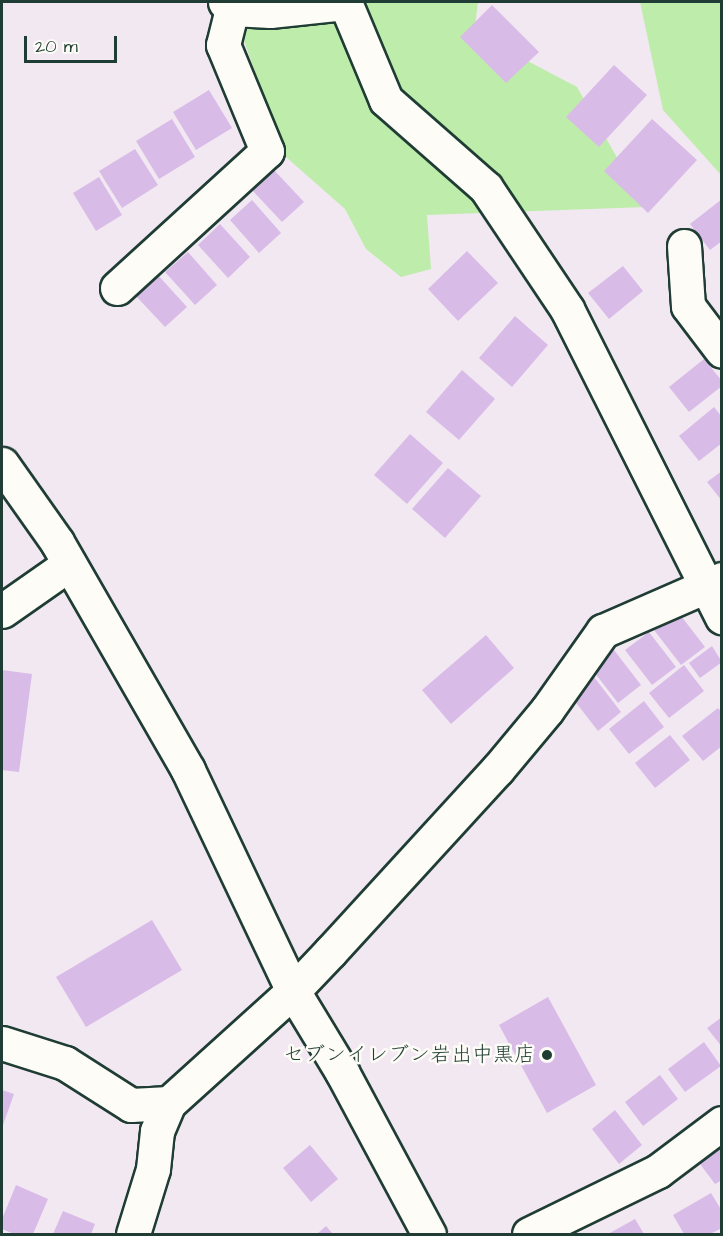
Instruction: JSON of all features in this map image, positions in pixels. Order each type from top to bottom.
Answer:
[{"type":"street","points":[[117,288],[267,151],[223,45],[229,5],[270,11],[345,2],[386,100],[486,188],[567,309],[713,583],[722,617]]},
{"type":"street","points":[[684,246],[688,306],[722,351]]},
{"type":"street","points":[[2,464],[69,564],[188,770],[293,991],[342,1072],[429,1234]]},
{"type":"street","points":[[2,611],[69,564]]},
{"type":"street","points":[[133,1234],[153,1169],[157,1131],[169,1103],[293,991],[497,770],[547,710],[603,631],[713,583]]},
{"type":"street","points":[[2,1044],[65,1063],[131,1105],[169,1103]]},
{"type":"street","points":[[529,1234],[658,1172],[722,1123]]},
{"type":"green space","points":[[252,2],[478,2],[474,33],[577,87],[645,207],[427,215],[431,269],[401,277],[366,249],[345,209],[286,157],[240,30]]},
{"type":"green space","points":[[640,2],[721,2],[721,175],[663,110]]},
{"type":"building","points":[[492,5],[539,52],[506,83],[460,37]]},
{"type":"building","points":[[614,65],[647,95],[599,147],[566,117]]},
{"type":"building","points":[[209,90],[232,128],[196,150],[173,112]]},
{"type":"building","points":[[172,119],[195,157],[159,179],[136,141]]},
{"type":"building","points":[[652,119],[697,160],[648,213],[604,171]]},
{"type":"building","points":[[135,149],[158,185],[122,208],[99,171]]},
{"type":"building","points":[[274,170],[304,202],[282,222],[252,190]]},
{"type":"building","points":[[99,177],[122,215],[96,231],[73,193]]},
{"type":"building","points":[[722,199],[722,241],[710,250],[690,224]]},
{"type":"building","points":[[252,200],[281,233],[259,253],[230,220]]},
{"type":"building","points":[[220,224],[250,257],[228,278],[198,245]]},
{"type":"building","points":[[467,251],[498,283],[458,321],[428,289]]},
{"type":"building","points":[[188,252],[217,285],[195,305],[165,272]]},
{"type":"building","points":[[623,266],[643,291],[609,319],[588,293]]},
{"type":"building","points":[[157,274],[187,307],[165,327],[135,295]]},
{"type":"building","points":[[515,316],[548,345],[512,387],[479,358]]},
{"type":"building","points":[[704,359],[722,381],[722,386],[689,412],[669,387]]},
{"type":"building","points":[[462,370],[495,399],[459,440],[426,412]]},
{"type":"building","points":[[714,407],[722,417],[722,443],[699,461],[679,436]]},
{"type":"building","points":[[410,434],[443,463],[407,504],[374,475]]},
{"type":"building","points":[[448,468],[481,496],[445,538],[412,509]]},
{"type":"building","points":[[722,471],[722,501],[707,482]]},
{"type":"building","points":[[678,612],[705,647],[681,665],[654,630]]},
{"type":"building","points":[[649,632],[676,667],[652,685],[625,650]]},
{"type":"building","points":[[486,635],[514,668],[451,724],[422,690]]},
{"type":"building","points":[[712,646],[722,662],[700,678],[689,663]]},
{"type":"building","points":[[614,650],[641,685],[618,703],[591,668]]},
{"type":"building","points":[[684,665],[704,691],[669,718],[649,693]]},
{"type":"building","points":[[2,670],[32,674],[19,772],[2,770]]},
{"type":"building","points":[[594,677],[621,712],[598,731],[570,695]]},
{"type":"building","points":[[644,701],[664,727],[629,754],[609,729]]},
{"type":"building","points":[[718,708],[722,713],[722,746],[703,761],[682,736]]},
{"type":"building","points":[[670,735],[690,760],[655,788],[635,763]]},
{"type":"building","points":[[152,920],[182,970],[86,1027],[56,977]]},
{"type":"building","name":"セブンイレブン岩出中黒店","points":[[548,997],[596,1085],[547,1113],[499,1025]]},
{"type":"building","points":[[722,1017],[722,1047],[707,1028]]},
{"type":"building","points":[[704,1042],[721,1066],[685,1092],[668,1069]]},
{"type":"building","points":[[660,1075],[678,1099],[643,1126],[625,1102]]},
{"type":"building","points":[[2,1090],[14,1094],[2,1128]]},
{"type":"building","points":[[615,1110],[642,1145],[619,1164],[592,1129]]},
{"type":"building","points":[[722,1143],[722,1180],[715,1184],[697,1160]]},
{"type":"building","points":[[310,1145],[338,1179],[311,1202],[283,1168]]},
{"type":"building","points":[[16,1185],[48,1199],[33,1234],[14,1234],[2,1229],[2,1219]]},
{"type":"building","points":[[711,1193],[722,1211],[722,1228],[710,1234],[684,1234],[673,1215]]},
{"type":"building","points":[[63,1211],[95,1224],[91,1234],[53,1234]]},
{"type":"building","points":[[635,1219],[644,1234],[608,1234]]},
{"type":"building","points":[[326,1226],[333,1234],[317,1234]]},
{"type":"place","name":"セブンイレブン岩出中黒店","points":[[547,1055]]}]
